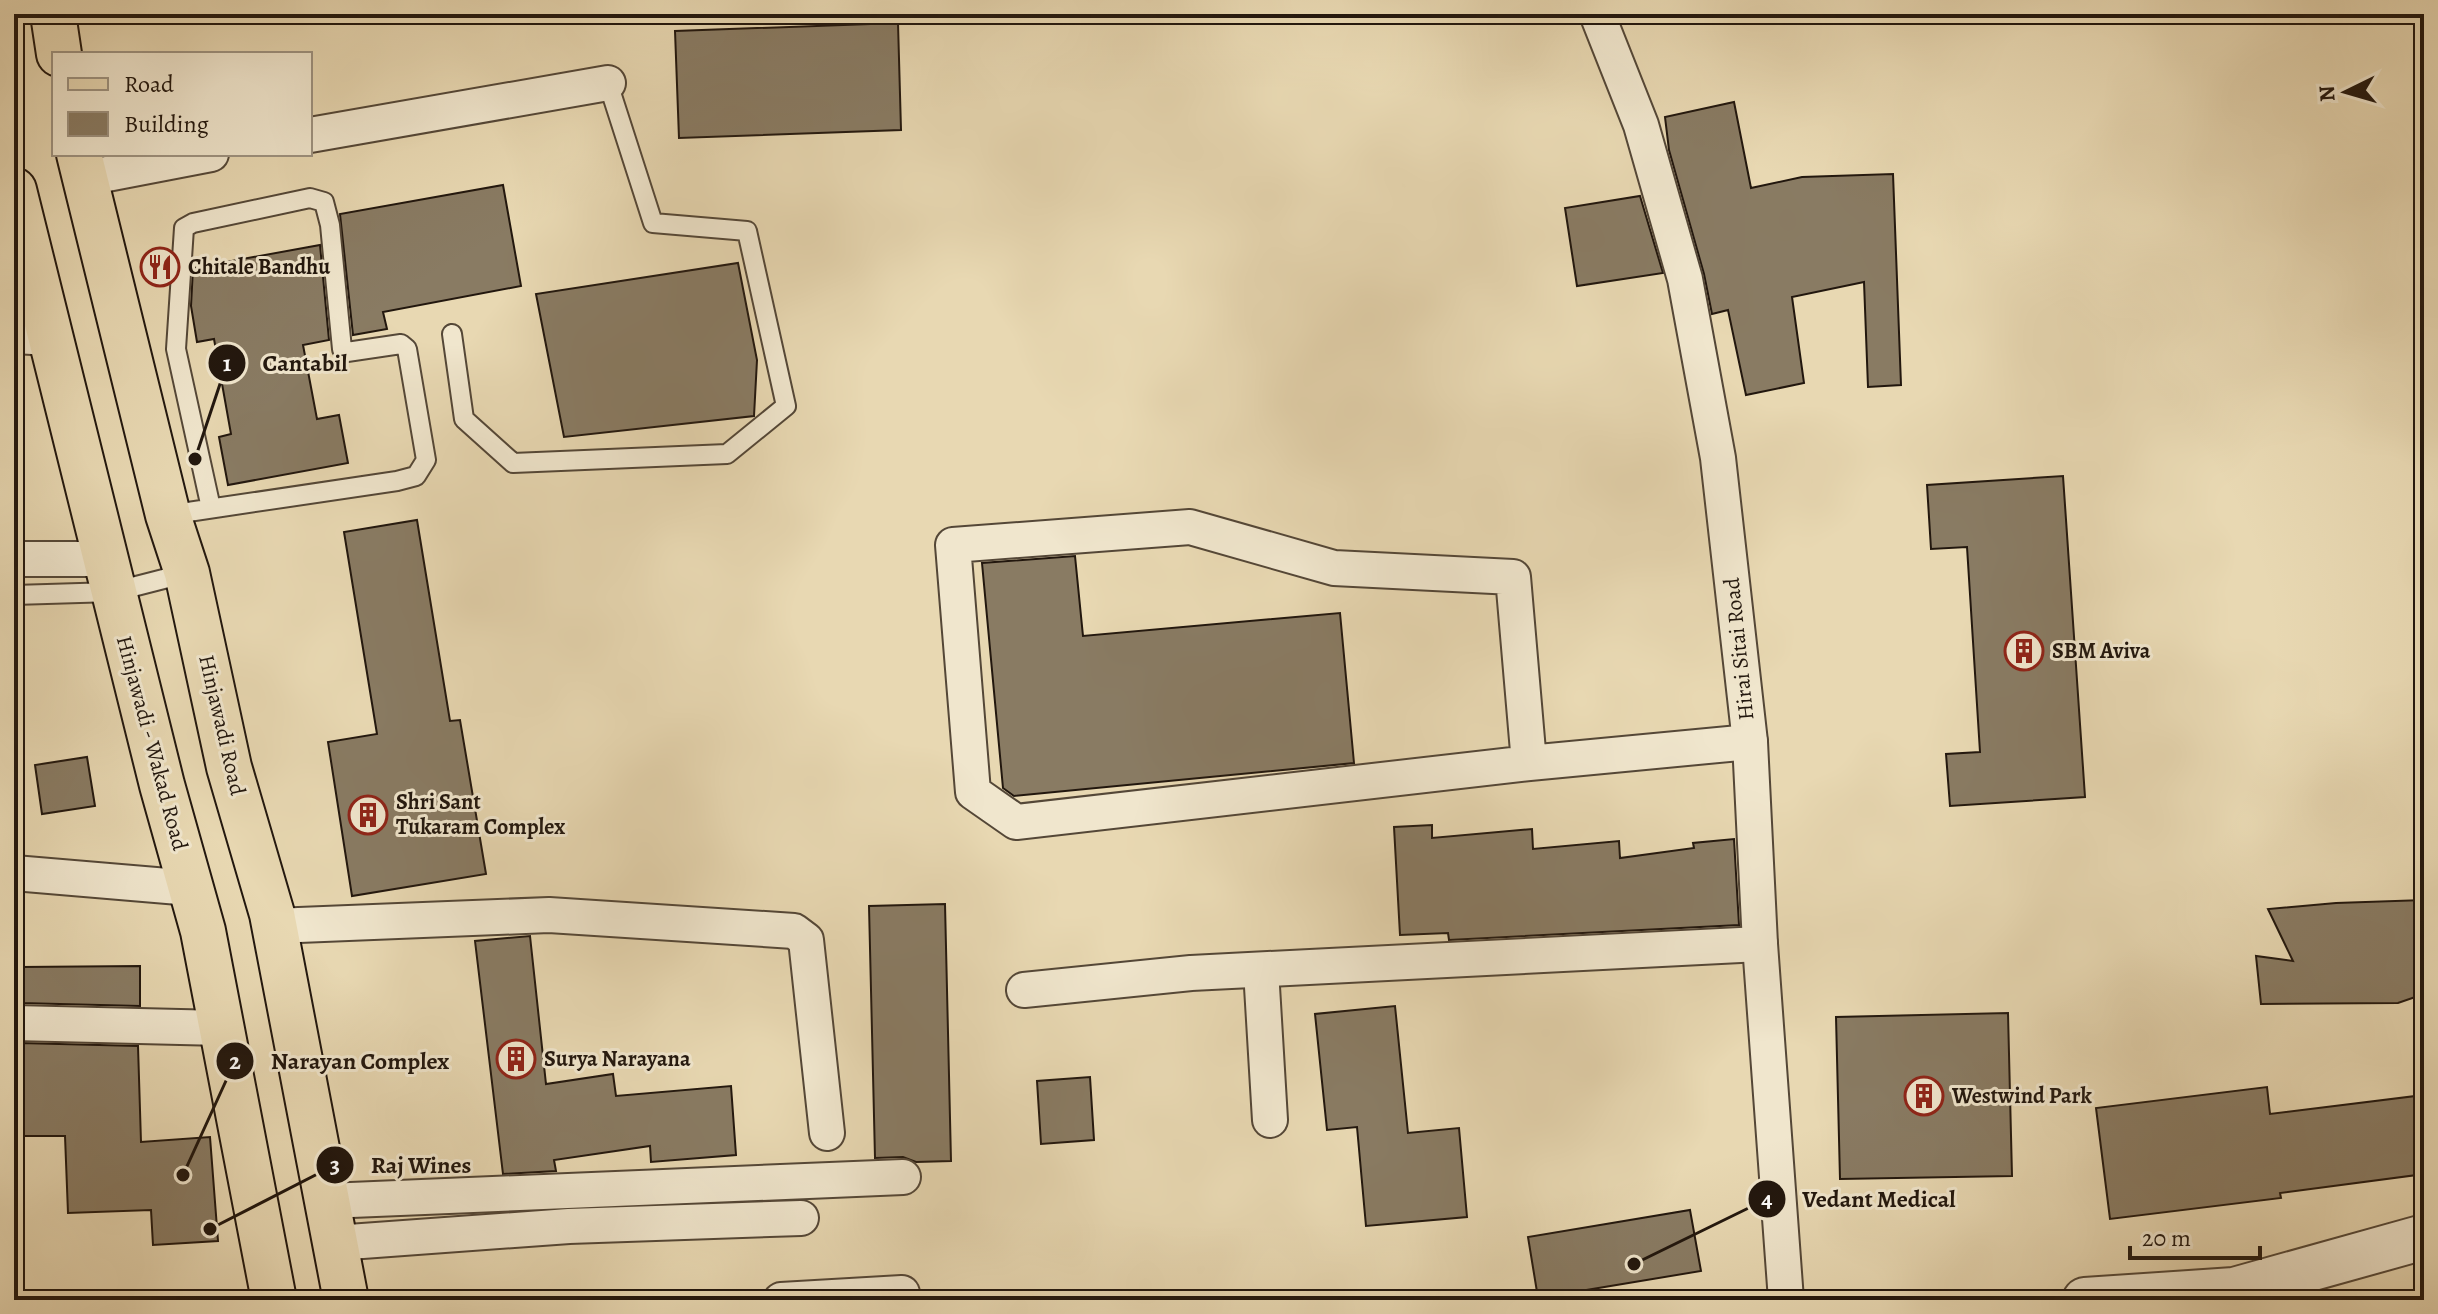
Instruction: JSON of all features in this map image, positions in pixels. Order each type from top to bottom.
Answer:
[{"type":"main road","points":[[53,14],[59,52]]},
{"type":"main road","name":"Hinjawadi Road","points":[[82,166],[168,515],[187,573],[229,767],[274,926],[346,1300]]},
{"type":"main road","name":"Hinjawadi - Wakad Road","points":[[16,208],[32,337],[109,576],[203,931],[274,1300]]},
{"type":"street","name":"Hirai Sitai Road","points":[[1597,14],[1641,125],[1685,279],[1718,458],[1750,742],[1760,944],[1786,1300]]},
{"type":"street","points":[[312,135],[608,83]]},
{"type":"street","points":[[82,166],[190,156]]},
{"type":"street","points":[[1529,763],[1513,577],[1334,568],[1190,527],[953,545],[973,792],[1016,822],[1529,763],[1750,742]]},
{"type":"street","points":[[14,559],[109,576]]},
{"type":"street","points":[[14,873],[191,888]]},
{"type":"street","points":[[274,926],[549,915],[794,931],[806,940],[827,1133]]},
{"type":"street","points":[[1024,990],[1191,973],[1760,944]]},
{"type":"street","points":[[1261,970],[1270,1120]]},
{"type":"street","points":[[14,1023],[222,1028]]},
{"type":"street","points":[[327,1201],[903,1177]]},
{"type":"street","points":[[335,1243],[569,1226],[801,1218]]},
{"type":"street","points":[[2085,1300],[2234,1290],[2424,1237]]},
{"type":"street","points":[[781,1300],[902,1293]]},
{"type":"lane","points":[[452,334],[464,419],[513,463],[727,454],[786,406],[747,231],[653,223],[608,83]]},
{"type":"lane","points":[[168,515],[397,481],[416,476],[426,460],[407,349],[401,344],[347,352],[342,349],[330,225],[324,202],[310,198],[193,223],[184,228],[176,349],[211,508]]},
{"type":"lane","points":[[14,595],[109,576],[187,573]]},
{"type":"building","points":[[898,23],[901,130],[679,138],[675,31]]},
{"type":"building","points":[[1734,102],[1751,188],[1802,177],[1893,174],[1901,385],[1868,387],[1864,282],[1792,297],[1804,383],[1746,395],[1728,310],[1712,314],[1704,274],[1669,150],[1665,117]]},
{"type":"building","points":[[503,185],[521,286],[383,312],[387,329],[353,335],[340,214]]},
{"type":"building","points":[[1640,196],[1663,273],[1577,286],[1565,208]]},
{"type":"building","points":[[320,245],[329,340],[303,345],[317,419],[339,415],[348,463],[228,485],[219,437],[231,434],[214,339],[197,342],[191,306],[193,268]]},
{"type":"building","points":[[738,263],[757,360],[754,416],[564,437],[536,294]]},
{"type":"building","name":"SBM Aviva","points":[[2063,476],[2085,797],[1950,806],[1946,754],[1980,752],[1967,547],[1931,549],[1927,485]]},
{"type":"building","points":[[417,520],[450,721],[460,720],[486,874],[352,896],[328,742],[377,734],[344,532]]},
{"type":"building","points":[[1075,556],[1083,636],[1340,613],[1354,763],[1014,796],[1003,788],[982,563]]},
{"type":"building","points":[[87,757],[95,806],[42,814],[35,765]]},
{"type":"building","points":[[1432,825],[1432,838],[1532,829],[1533,849],[1619,841],[1620,858],[1694,848],[1693,843],[1734,839],[1739,925],[1449,940],[1448,933],[1400,935],[1394,827]]},
{"type":"building","points":[[2424,900],[2424,994],[2398,1003],[2261,1004],[2256,956],[2293,961],[2268,909]]},
{"type":"building","points":[[945,904],[951,1161],[875,1158],[869,906]]},
{"type":"building","points":[[530,936],[546,1084],[613,1074],[616,1096],[731,1086],[736,1155],[651,1162],[650,1146],[554,1160],[556,1171],[503,1174],[475,941]]},
{"type":"building","points":[[140,966],[140,1006],[20,1003],[20,967]]},
{"type":"building","points":[[1395,1006],[1408,1133],[1459,1128],[1467,1217],[1366,1226],[1357,1127],[1327,1130],[1315,1014]]},
{"type":"building","name":"Westwind Park","points":[[2008,1013],[2012,1176],[1840,1179],[1836,1017]]},
{"type":"building","points":[[20,1043],[138,1046],[141,1142],[210,1137],[218,1241],[153,1245],[151,1210],[68,1213],[65,1136],[14,1136],[14,1071],[20,1071]]},
{"type":"building","points":[[1090,1077],[1094,1140],[1041,1144],[1037,1081]]},
{"type":"building","points":[[2267,1087],[2270,1114],[2424,1095],[2424,1174],[2280,1193],[2281,1198],[2110,1219],[2096,1108]]},
{"type":"building","points":[[1690,1210],[1701,1271],[1538,1298],[1528,1237]]},
{"type":"place","name":"Chitale Bandhu","points":[[160,267]]},
{"type":"place","name":"Cantabil","points":[[195,459]]},
{"type":"place","name":"SBM Aviva","points":[[2024,651]]},
{"type":"place","name":"Shri Sant Tukaram Complex","points":[[368,815]]},
{"type":"place","name":"Surya Narayana","points":[[516,1059]]},
{"type":"place","name":"Westwind Park","points":[[1924,1096]]},
{"type":"place","name":"Narayan Complex","points":[[183,1175]]},
{"type":"place","name":"Raj Wines","points":[[210,1229]]},
{"type":"place","name":"Vedant Medical","points":[[1634,1264]]}]
